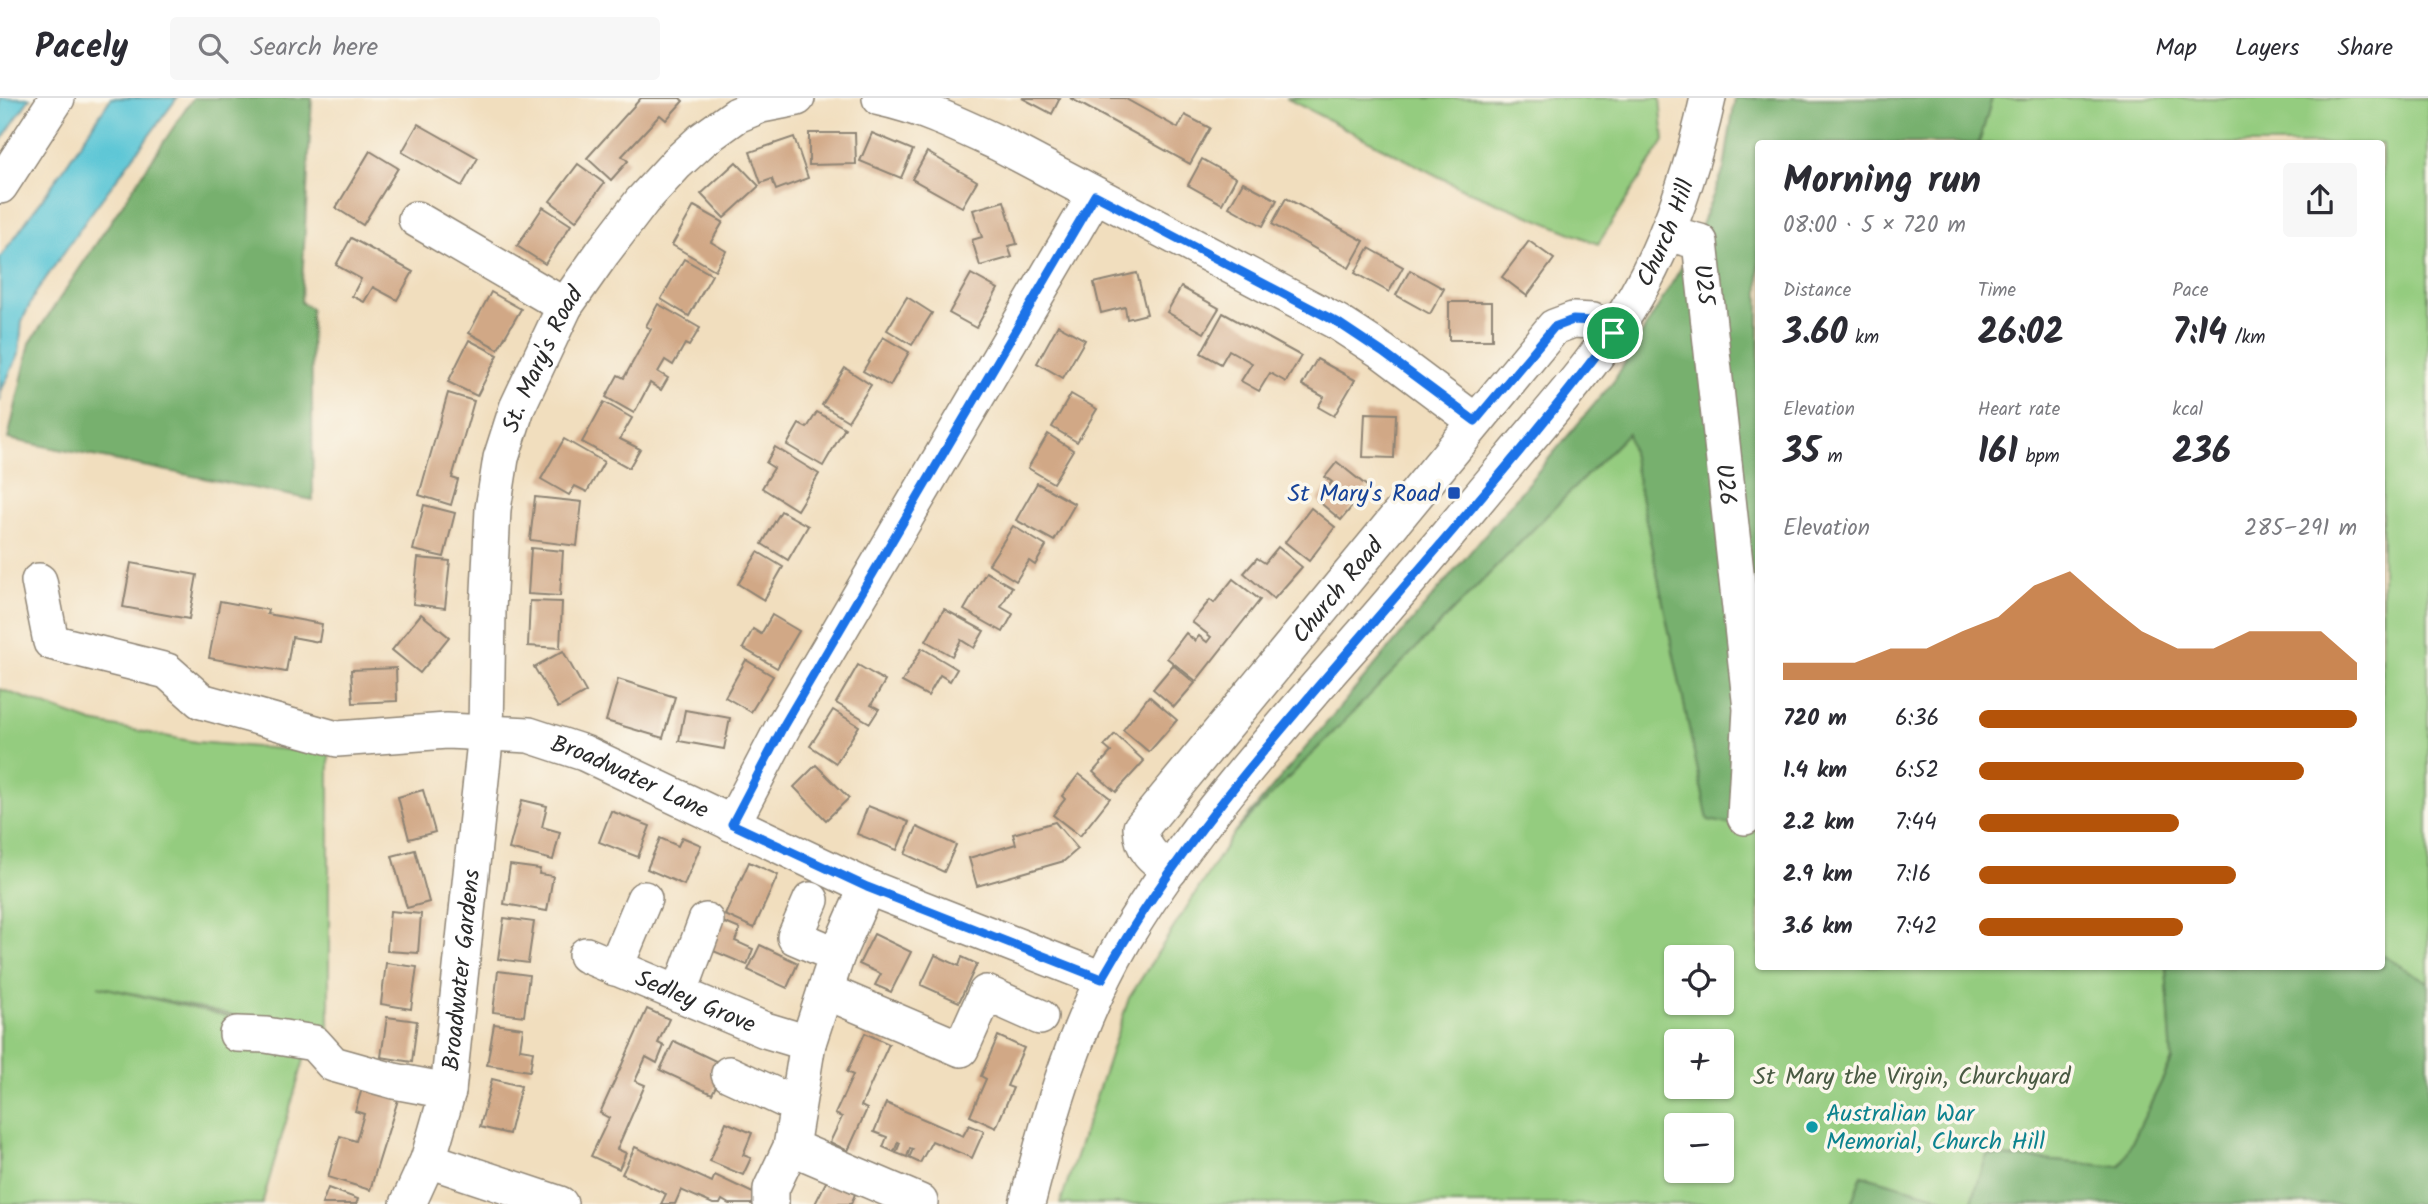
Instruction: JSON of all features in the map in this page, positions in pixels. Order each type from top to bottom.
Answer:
[{"type":"street","points":[[0,186],[57,98]]},
{"type":"street","name":"St. Mary's Road","points":[[486,732],[492,522],[501,458],[517,408],[539,358],[565,306],[603,252],[642,201],[694,148],[737,115],[761,105],[797,98]]},
{"type":"street","points":[[880,98],[910,105],[950,120],[1337,322],[1475,421]]},
{"type":"street","name":"Church Hill","points":[[1027,1204],[1057,1094],[1080,1031],[1102,979],[1127,935],[1205,822],[1284,724],[1459,522],[1613,333],[1637,295],[1667,233],[1697,148],[1709,98]]},
{"type":"street","points":[[732,824],[784,725],[1095,195]]},
{"type":"street","points":[[416,219],[565,306]]},
{"type":"street","name":"U25","points":[[1667,233],[1700,242],[1709,320]]},
{"type":"street","name":"Church Road","points":[[1170,870],[1151,856],[1142,843],[1141,828],[1475,421],[1554,327],[1573,320],[1593,321],[1613,333]]},
{"type":"street","name":"U26","points":[[1709,320],[1751,709],[1745,817]]},
{"type":"street","name":"Broadwater Lane","points":[[39,581],[51,642],[167,671],[201,701],[337,739],[447,731],[529,735],[584,753],[867,887],[1102,979]]},
{"type":"street","name":"Broadwater Gardens","points":[[408,1204],[428,1160],[448,1091],[486,732]]},
{"type":"street","points":[[771,1197],[791,1147],[808,1043],[838,955],[867,887]]},
{"type":"street","name":"Sedley Grove","points":[[644,899],[600,962],[765,1030],[808,1043]]},
{"type":"street","points":[[811,900],[795,937],[838,955]]},
{"type":"street","points":[[679,993],[706,921]]},
{"type":"street","points":[[825,991],[961,1049],[986,993],[1040,1017]]},
{"type":"street","points":[[237,1034],[266,1035],[314,1043],[333,1064],[448,1091]]},
{"type":"street","points":[[729,1074],[796,1105]]},
{"type":"street","points":[[791,1147],[920,1202]]},
{"type":"street","points":[[428,1160],[560,1204]]},
{"type":"green space","points":[[193,98],[312,98],[301,302],[311,308],[313,500],[8,439],[30,343]]},
{"type":"green space","points":[[1286,98],[1660,98],[1664,141],[1598,244],[1461,188]]},
{"type":"green space","points":[[1735,98],[1992,98],[1980,140],[1755,140],[1755,735],[1733,825],[1708,820],[1628,433],[1234,833],[1614,381],[1688,256],[1724,169]]},
{"type":"green space","points":[[1992,98],[2428,98],[2428,982],[2385,957],[2385,140],[1980,140]]},
{"type":"green space","name":"St Mary the Virgin, Churchyard","points":[[1628,433],[1708,819],[1755,831],[1755,970],[2166,970],[2172,1060],[2120,1167],[1987,1155],[1971,1204],[1862,1175],[1851,1204],[1060,1204],[1129,998],[1234,833]]},
{"type":"green space","points":[[0,689],[92,722],[196,742],[329,753],[329,1036],[98,986],[311,1036],[262,1204],[0,1204]]},
{"type":"green space","points":[[2385,957],[2428,982],[2428,1204],[1971,1204],[1987,1155],[2120,1167],[2172,1060],[2166,970],[2385,970]]},
{"type":"green space","points":[[1862,1175],[1964,1204],[1851,1204]]},
{"type":"water","points":[[0,98],[30,98],[0,142]]},
{"type":"water","points":[[111,98],[177,98],[35,294],[22,321],[19,354],[1,391],[0,402],[0,258]]},
{"type":"building","points":[[641,98],[680,98],[683,101],[666,120],[660,115],[622,156],[628,161],[611,180],[587,158]]},
{"type":"building","points":[[1022,98],[1060,98],[1052,114]]},
{"type":"building","points":[[1070,98],[1124,98],[1178,128],[1185,115],[1210,128],[1190,164]]},
{"type":"building","points":[[418,124],[478,158],[462,186],[402,152]]},
{"type":"building","points":[[809,133],[855,133],[856,164],[809,165]]},
{"type":"building","points":[[872,133],[913,150],[901,178],[860,161]]},
{"type":"building","points":[[794,137],[808,178],[776,190],[772,179],[761,183],[750,152]]},
{"type":"building","points":[[370,151],[398,168],[363,225],[336,208]]},
{"type":"building","points":[[927,152],[977,181],[962,207],[912,179]]},
{"type":"building","points":[[1202,159],[1236,178],[1222,204],[1188,185]]},
{"type":"building","points":[[736,162],[759,186],[724,218],[701,194]]},
{"type":"building","points":[[578,164],[604,183],[576,221],[550,201]]},
{"type":"building","points":[[1243,182],[1277,200],[1263,226],[1229,207]]},
{"type":"building","points":[[1286,198],[1364,241],[1349,268],[1272,224]]},
{"type":"building","points":[[1004,201],[1017,244],[1008,246],[1012,257],[980,266],[972,240],[982,237],[973,210]]},
{"type":"building","points":[[694,206],[723,222],[711,242],[726,251],[715,270],[672,245]]},
{"type":"building","points":[[543,207],[571,225],[545,264],[517,246]]},
{"type":"building","points":[[351,238],[413,272],[397,300],[373,287],[364,302],[352,296],[361,279],[336,265]]},
{"type":"building","points":[[1529,241],[1554,259],[1527,296],[1502,277]]},
{"type":"building","points":[[1369,248],[1403,267],[1389,292],[1355,273]]},
{"type":"building","points":[[684,259],[712,275],[689,316],[661,299]]},
{"type":"building","points":[[1410,270],[1444,289],[1430,314],[1396,295]]},
{"type":"building","points":[[1137,273],[1147,314],[1127,319],[1125,307],[1101,313],[1094,283]]},
{"type":"building","points":[[971,274],[998,289],[976,328],[949,313]]},
{"type":"building","points":[[1181,287],[1219,308],[1204,333],[1167,312]]},
{"type":"building","points":[[491,292],[521,309],[498,349],[469,333]]},
{"type":"building","points":[[907,297],[932,313],[912,345],[887,330]]},
{"type":"building","points":[[1449,302],[1492,302],[1492,340],[1449,340]]},
{"type":"building","points":[[658,304],[700,328],[689,346],[685,344],[673,365],[665,360],[658,372],[668,378],[661,390],[650,383],[634,413],[606,397],[618,375],[624,378],[651,329],[646,326]]},
{"type":"building","points":[[1223,313],[1301,356],[1286,382],[1270,373],[1259,391],[1241,381],[1252,363],[1229,350],[1221,364],[1201,353]]},
{"type":"building","points":[[1058,325],[1085,340],[1063,378],[1037,363]]},
{"type":"building","points":[[883,337],[909,352],[890,386],[863,371]]},
{"type":"building","points":[[469,340],[498,355],[477,396],[448,382]]},
{"type":"building","points":[[1317,359],[1355,380],[1334,416],[1318,407],[1324,397],[1302,385]]},
{"type":"building","points":[[845,368],[871,385],[848,421],[822,405]]},
{"type":"building","points":[[448,393],[474,401],[452,478],[458,480],[451,505],[419,495]]},
{"type":"building","points":[[1071,394],[1097,409],[1077,442],[1052,427]]},
{"type":"building","points":[[604,402],[632,418],[620,439],[640,449],[629,468],[582,442]]},
{"type":"building","points":[[817,412],[845,428],[823,466],[787,445],[799,424],[807,428]]},
{"type":"building","points":[[1365,413],[1396,414],[1394,458],[1363,457]]},
{"type":"building","points":[[1048,434],[1073,450],[1053,483],[1028,468]]},
{"type":"building","points":[[564,439],[604,462],[587,492],[575,486],[569,495],[541,479]]},
{"type":"building","points":[[775,447],[819,474],[797,510],[762,488],[774,468],[766,463]]},
{"type":"building","points":[[1337,462],[1368,487],[1341,520],[1317,500],[1332,482],[1325,477]]},
{"type":"building","points":[[1037,483],[1075,504],[1054,541],[1016,520]]},
{"type":"building","points":[[535,497],[582,502],[577,546],[530,540]]},
{"type":"building","points":[[424,505],[455,513],[444,557],[413,550]]},
{"type":"building","points":[[1311,508],[1335,527],[1309,561],[1285,542]]},
{"type":"building","points":[[781,511],[808,526],[788,560],[762,544]]},
{"type":"building","points":[[1013,526],[1046,546],[1035,565],[1029,561],[1016,581],[989,564]]},
{"type":"building","points":[[1278,547],[1302,567],[1274,599],[1244,573],[1257,558],[1265,563]]},
{"type":"building","points":[[531,548],[563,551],[560,596],[528,594]]},
{"type":"building","points":[[758,552],[783,567],[764,600],[738,584]]},
{"type":"building","points":[[418,558],[450,561],[445,608],[413,604]]},
{"type":"building","points":[[131,563],[197,575],[189,619],[123,607]]},
{"type":"building","points":[[986,572],[1012,587],[1001,607],[1013,614],[1003,632],[964,610]]},
{"type":"building","points":[[1233,579],[1260,600],[1196,681],[1167,658],[1186,633],[1195,641],[1199,636],[1207,642],[1211,637],[1192,622],[1210,600],[1214,603]]},
{"type":"building","points":[[220,601],[268,610],[267,614],[322,624],[319,642],[292,637],[286,672],[209,658]]},
{"type":"building","points":[[530,601],[562,602],[560,648],[528,646]]},
{"type":"building","points":[[944,609],[984,631],[974,648],[961,640],[952,656],[926,641]]},
{"type":"building","points":[[421,614],[449,637],[420,673],[392,650]]},
{"type":"building","points":[[772,615],[799,631],[777,668],[743,648],[753,629],[761,634]]},
{"type":"building","points":[[922,648],[957,669],[950,681],[940,675],[928,696],[902,682]]},
{"type":"building","points":[[563,651],[586,692],[558,708],[534,667]]},
{"type":"building","points":[[746,660],[773,676],[751,712],[725,697]]},
{"type":"building","points":[[858,665],[885,681],[871,705],[879,709],[870,723],[836,703]]},
{"type":"building","points":[[1173,665],[1195,683],[1174,707],[1153,689]]},
{"type":"building","points":[[396,668],[397,701],[353,703],[351,670]]},
{"type":"building","points":[[618,679],[675,697],[663,738],[606,721]]},
{"type":"building","points":[[1149,696],[1177,720],[1149,752],[1123,730]]},
{"type":"building","points":[[685,710],[730,718],[724,749],[679,741]]},
{"type":"building","points":[[833,710],[859,726],[836,763],[810,746]]},
{"type":"building","points":[[1115,734],[1144,761],[1116,792],[1093,772],[1111,752],[1104,746]]},
{"type":"building","points":[[816,765],[849,798],[826,820],[794,787]]},
{"type":"building","points":[[1079,774],[1110,798],[1080,836],[1053,815],[1065,799],[1062,796]]},
{"type":"building","points":[[423,790],[435,832],[409,839],[398,797]]},
{"type":"building","points":[[522,800],[547,806],[542,827],[560,832],[553,860],[509,849]]},
{"type":"building","points":[[868,806],[909,822],[897,850],[857,834]]},
{"type":"building","points":[[611,811],[650,826],[638,857],[599,842]]},
{"type":"building","points":[[1055,822],[1078,849],[1064,861],[977,886],[969,858],[1016,844],[1013,834]]},
{"type":"building","points":[[917,827],[956,845],[944,872],[905,854]]},
{"type":"building","points":[[682,837],[701,845],[684,885],[647,869],[660,838],[678,846]]},
{"type":"building","points":[[415,850],[429,902],[407,908],[392,856]]},
{"type":"building","points":[[749,862],[778,875],[754,928],[725,915]]},
{"type":"building","points":[[510,865],[540,869],[539,874],[553,876],[547,911],[504,904]]},
{"type":"building","points":[[390,911],[421,914],[418,953],[387,951]]},
{"type":"building","points":[[504,918],[534,922],[528,963],[498,959]]},
{"type":"building","points":[[723,922],[740,929],[735,941],[753,949],[747,965],[711,950]]},
{"type":"building","points":[[874,934],[911,952],[891,992],[875,985],[881,974],[859,964]]},
{"type":"building","points":[[760,945],[798,963],[787,988],[748,970]]},
{"type":"building","points":[[935,955],[959,966],[962,957],[977,964],[959,1002],[921,985]]},
{"type":"building","points":[[386,963],[417,967],[411,1009],[381,1004]]},
{"type":"building","points":[[498,971],[529,975],[524,1016],[493,1012]]},
{"type":"building","points":[[647,1009],[669,1019],[658,1043],[664,1046],[657,1063],[646,1057],[635,1081],[645,1085],[617,1149],[626,1153],[619,1169],[591,1156],[609,1118],[600,1113]]},
{"type":"building","points":[[387,1017],[417,1021],[412,1062],[381,1057]]},
{"type":"building","points":[[494,1024],[523,1028],[520,1049],[533,1051],[530,1071],[487,1065]]},
{"type":"building","points":[[865,1033],[889,1044],[861,1106],[867,1109],[848,1151],[830,1142],[842,1117],[835,1114],[853,1075],[847,1072]]},
{"type":"building","points":[[998,1036],[1024,1048],[1007,1086],[1013,1088],[996,1128],[970,1116],[986,1079],[981,1076]]},
{"type":"building","points":[[674,1041],[726,1066],[712,1094],[660,1070]]},
{"type":"building","points":[[365,1079],[401,1090],[370,1190],[328,1177],[340,1136],[356,1141],[364,1114],[355,1111]]},
{"type":"building","points":[[492,1079],[521,1086],[509,1134],[480,1127]]},
{"type":"building","points":[[886,1103],[963,1136],[969,1125],[984,1131],[972,1158],[932,1141],[920,1163],[909,1158],[913,1149],[910,1148],[907,1157],[896,1153],[900,1143],[898,1142],[894,1152],[883,1147],[887,1137],[874,1132]]},
{"type":"building","points":[[726,1122],[752,1133],[743,1155],[751,1158],[743,1175],[710,1161]]},
{"type":"building","points":[[635,1147],[712,1182],[715,1175],[757,1195],[752,1204],[729,1204],[722,1200],[720,1204],[713,1204],[681,1190],[675,1204],[661,1204],[666,1194],[622,1174]]},
{"type":"building","points":[[827,1180],[855,1194],[851,1204],[815,1204]]},
{"type":"building","points":[[328,1188],[358,1199],[356,1204],[322,1204]]},
{"type":"place","name":"St Mary's Road","points":[[1454,493]]},
{"type":"place","name":"Australian War Memorial, Church Hill","points":[[1812,1127]]},
{"type":"route","points":[[1095,195],[1337,322],[1475,421],[1554,327],[1573,320],[1593,321],[1613,333],[1467,512],[1284,724],[1205,822],[1127,935],[1102,979],[867,887],[732,824],[784,725],[1095,195]]}]
